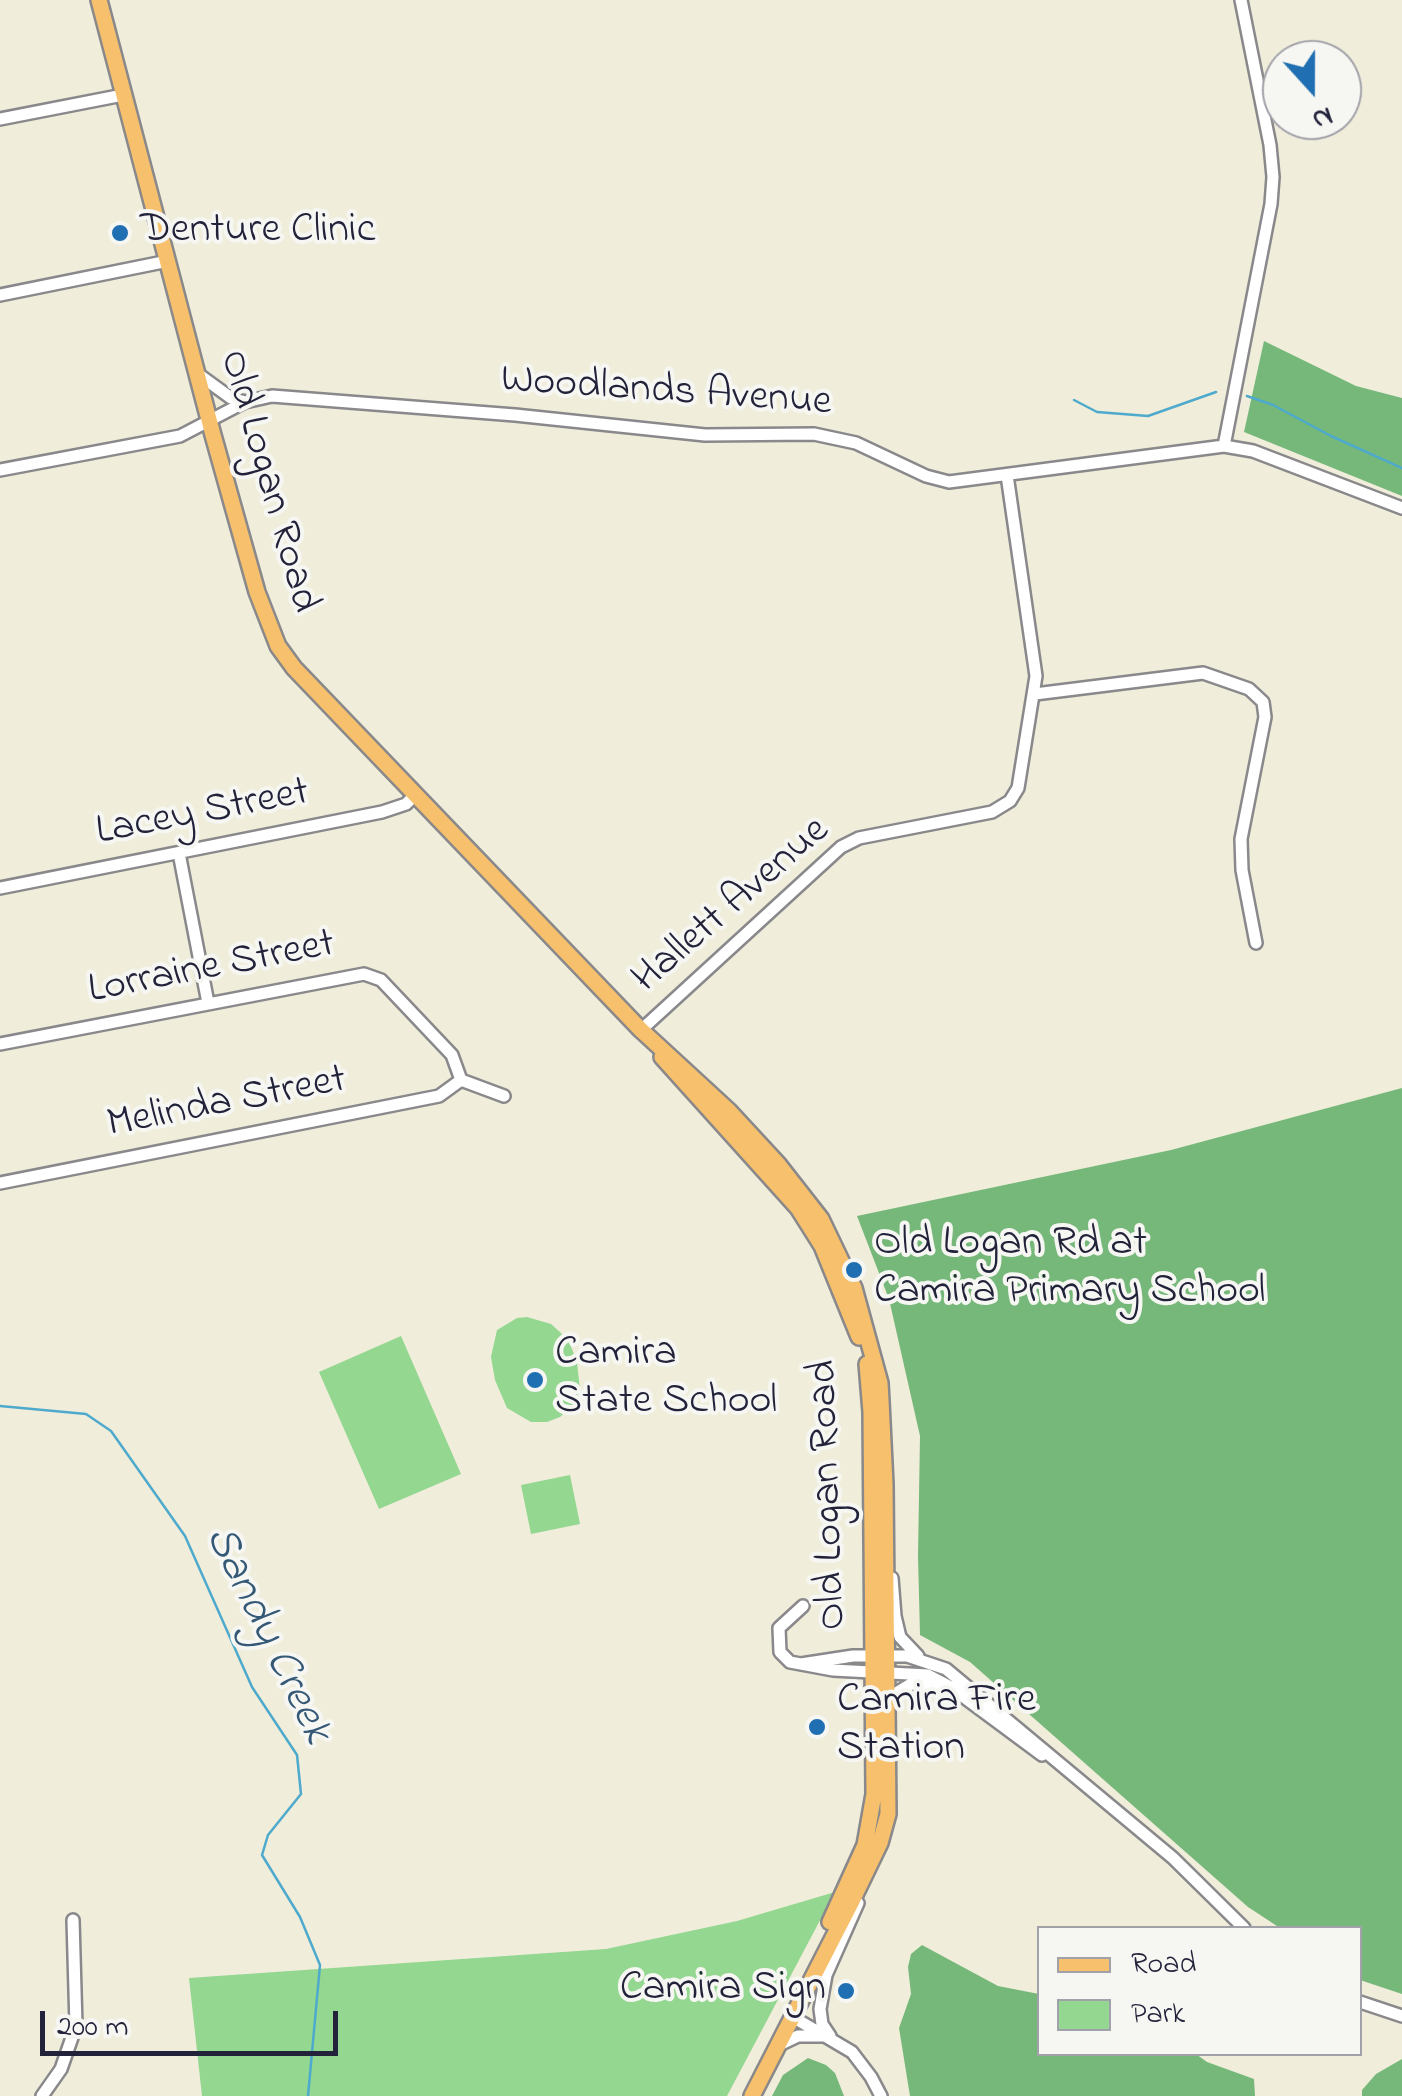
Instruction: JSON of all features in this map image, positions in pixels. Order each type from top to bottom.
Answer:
[{"type":"main road","name":"Old Logan Road","points":[[99,0],[257,592],[278,646],[294,668],[641,1030],[729,1111],[778,1164],[821,1219],[846,1264],[880,1383],[886,1550],[880,1664]]},
{"type":"main road","name":"Old Logan Road","points":[[641,1030],[674,1074],[798,1208],[822,1246],[854,1324],[865,1355],[870,1388],[880,1664]]},
{"type":"main road","points":[[752,2096],[880,1842],[888,1814],[888,1698],[880,1664]]},
{"type":"main road","points":[[791,2016],[792,1998],[868,1833],[880,1664]]},
{"type":"street","points":[[1224,446],[1273,177],[1241,0]]},
{"type":"street","points":[[0,119],[123,95]]},
{"type":"street","points":[[0,295],[168,262]]},
{"type":"street","points":[[198,374],[231,398],[246,402]]},
{"type":"street","name":"Woodlands Avenue","points":[[0,470],[168,438],[210,422],[246,402],[272,396],[705,435],[814,434],[856,443],[926,476],[948,482],[1224,446],[1253,451],[1402,508]]},
{"type":"street","name":"Hallett Avenue","points":[[641,1030],[842,847],[860,838],[992,812],[1010,801],[1018,788],[1035,694],[1034,653],[1007,475]]},
{"type":"street","points":[[1035,694],[1203,674],[1250,689],[1263,702],[1265,717],[1241,839],[1242,870],[1256,943]]},
{"type":"street","name":"Lacey Street","points":[[0,888],[382,812],[406,804],[415,795]]},
{"type":"street","points":[[179,853],[208,1004]]},
{"type":"street","name":"Lorraine Street","points":[[0,1044],[364,974],[381,980],[452,1056],[461,1080]]},
{"type":"street","points":[[461,1080],[504,1096]]},
{"type":"street","name":"Melinda Street","points":[[0,1182],[439,1096],[461,1080]]},
{"type":"street","name":"Old Logan Road","points":[[886,1550],[900,1637],[924,1660]]},
{"type":"street","points":[[803,1606],[779,1628],[780,1652],[790,1662],[833,1670],[924,1660],[946,1669],[1173,1858],[1242,1926]]},
{"type":"street","points":[[880,1664],[928,1675],[949,1686],[1071,1774]]},
{"type":"street","points":[[888,1698],[912,1684],[949,1686]]},
{"type":"street","points":[[830,2036],[820,2009],[826,1975],[880,1842]]},
{"type":"street","points":[[42,2096],[62,2069],[76,2026],[73,1920]]},
{"type":"street","points":[[1362,2003],[1402,2016]]},
{"type":"street","points":[[791,2016],[830,2036],[858,2058],[881,2096]]},
{"type":"street","points":[[776,2047],[798,2036],[830,2036]]},
{"type":"green space","points":[[1264,341],[1356,386],[1402,398],[1402,496],[1244,432]]},
{"type":"green space","points":[[1402,1088],[1402,1994],[1362,1981],[1362,1926],[1277,1926],[1248,1907],[970,1662],[920,1635],[920,1436],[889,1299],[857,1216],[1171,1150]]},
{"type":"green space","points":[[517,1318],[551,1324],[561,1333],[577,1362],[580,1390],[573,1405],[547,1422],[531,1422],[507,1408],[495,1380],[491,1357],[497,1330]]},
{"type":"green space","points":[[401,1336],[461,1474],[379,1509],[319,1372]]},
{"type":"green space","points":[[570,1475],[580,1524],[531,1534],[521,1485]]},
{"type":"green space","points":[[835,1892],[727,2096],[202,2096],[189,1978],[606,1949],[737,1921]]},
{"type":"green space","points":[[922,1945],[998,1986],[1037,1994],[1037,2056],[1199,2056],[1254,2079],[1255,2096],[910,2096],[899,2028],[911,1994],[911,1954]]},
{"type":"green space","points":[[808,2058],[835,2073],[844,2096],[772,2096],[783,2075]]},
{"type":"green space","points":[[1402,2059],[1402,2096],[1362,2096],[1362,2090],[1376,2074]]},
{"type":"waterway","points":[[1074,400],[1097,412],[1148,416],[1216,392]]},
{"type":"waterway","points":[[1247,396],[1402,468]]},
{"type":"waterway","name":"Sandy Creek","points":[[0,1406],[86,1414],[111,1431],[185,1536],[252,1687],[297,1755],[301,1794],[268,1835],[262,1855],[300,1917],[320,1965],[308,2096]]},
{"type":"place","name":"Denture Clinic","points":[[120,233]]},
{"type":"place","name":"Old Logan Rd at Camira Primary School","points":[[854,1270]]},
{"type":"place","name":"Camira State School","points":[[535,1380]]},
{"type":"place","name":"Camira Fire Station","points":[[817,1727]]},
{"type":"place","name":"Camira Sign","points":[[846,1991]]}]
